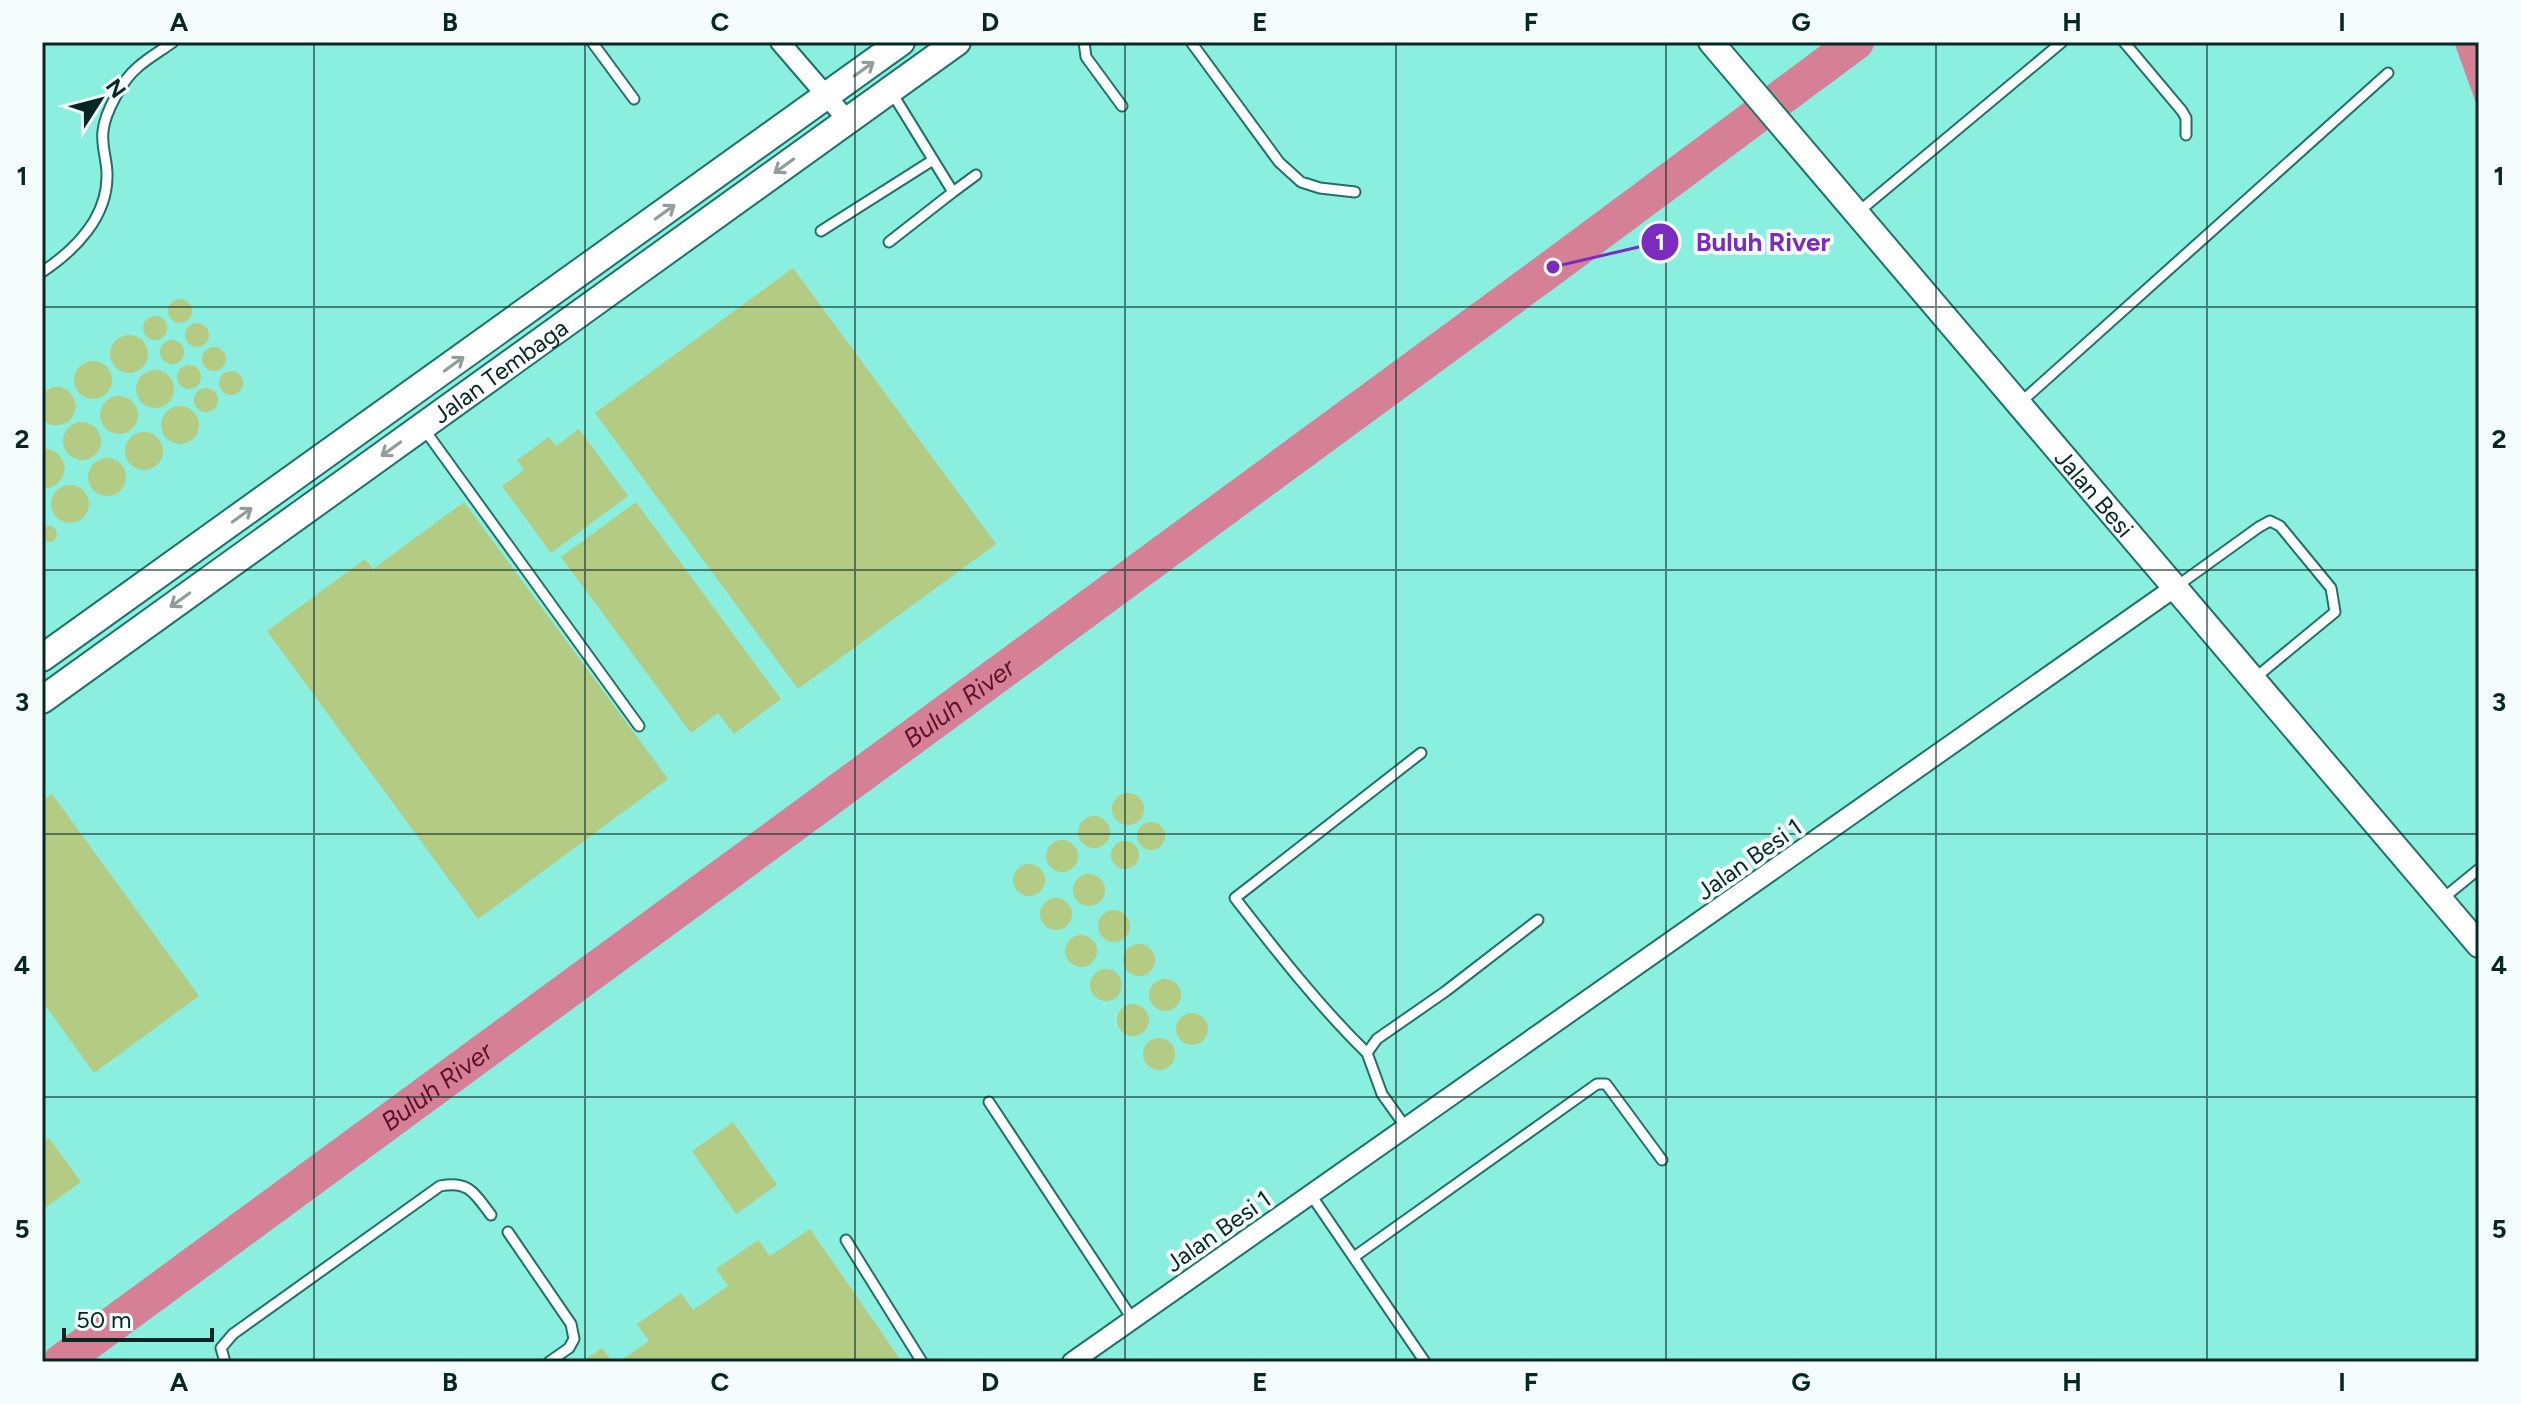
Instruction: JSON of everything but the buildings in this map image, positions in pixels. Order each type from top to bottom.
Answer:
[{"type":"main road","name":"Jalan Tembaga","points":[[42,658],[901,42]]},
{"type":"main road","name":"Jalan Tembaga","points":[[42,700],[957,42]]},
{"type":"street","points":[[780,42],[848,121]]},
{"type":"street","name":"Jalan Besi","points":[[1711,42],[2479,945]]},
{"type":"street","name":"Jalan Besi 1","points":[[1072,1362],[2174,588]]},
{"type":"lane","points":[[42,272],[57,262],[92,227],[107,192],[108,171],[102,133],[110,106],[135,68],[173,42]]},
{"type":"lane","points":[[592,42],[634,99]]},
{"type":"lane","points":[[1084,42],[1086,57],[1122,106]]},
{"type":"lane","points":[[1191,42],[1279,162],[1301,182],[1320,188],[1355,192]]},
{"type":"lane","points":[[1857,213],[2062,42]]},
{"type":"lane","points":[[2124,42],[2182,111],[2186,118],[2186,135]]},
{"type":"lane","points":[[2019,405],[2388,73]]},
{"type":"lane","points":[[890,90],[953,192]]},
{"type":"lane","points":[[821,231],[933,160]]},
{"type":"lane","points":[[889,242],[976,175]]},
{"type":"lane","points":[[423,426],[639,726]]},
{"type":"lane","name":"Jalan Besi 1","points":[[2174,588],[2259,527],[2270,521],[2280,526],[2331,588],[2335,612],[2253,680]]},
{"type":"lane","points":[[1407,1129],[1382,1094],[1367,1053],[1295,975],[1235,898],[1421,753]]},
{"type":"lane","points":[[2441,900],[2479,869]]},
{"type":"lane","points":[[1367,1053],[1377,1039],[1446,991],[1538,920]]},
{"type":"lane","points":[[1354,1257],[1597,1084],[1606,1084],[1662,1160]]},
{"type":"lane","points":[[989,1102],[1133,1320]]},
{"type":"lane","points":[[225,1362],[221,1348],[233,1334],[440,1186],[456,1183],[472,1190],[491,1215]]},
{"type":"lane","points":[[1311,1195],[1425,1362]]},
{"type":"lane","points":[[508,1232],[571,1324],[574,1339],[569,1348],[549,1362]]},
{"type":"lane","points":[[846,1240],[922,1362]]},
{"type":"shaded area","points":[[2454,42],[2479,42],[2479,102],[2476,103]]},
{"type":"waterway","name":"Buluh River","points":[[61,1362],[1856,42]]},
{"type":"place","name":"Buluh River","points":[[1553,267]]}]
